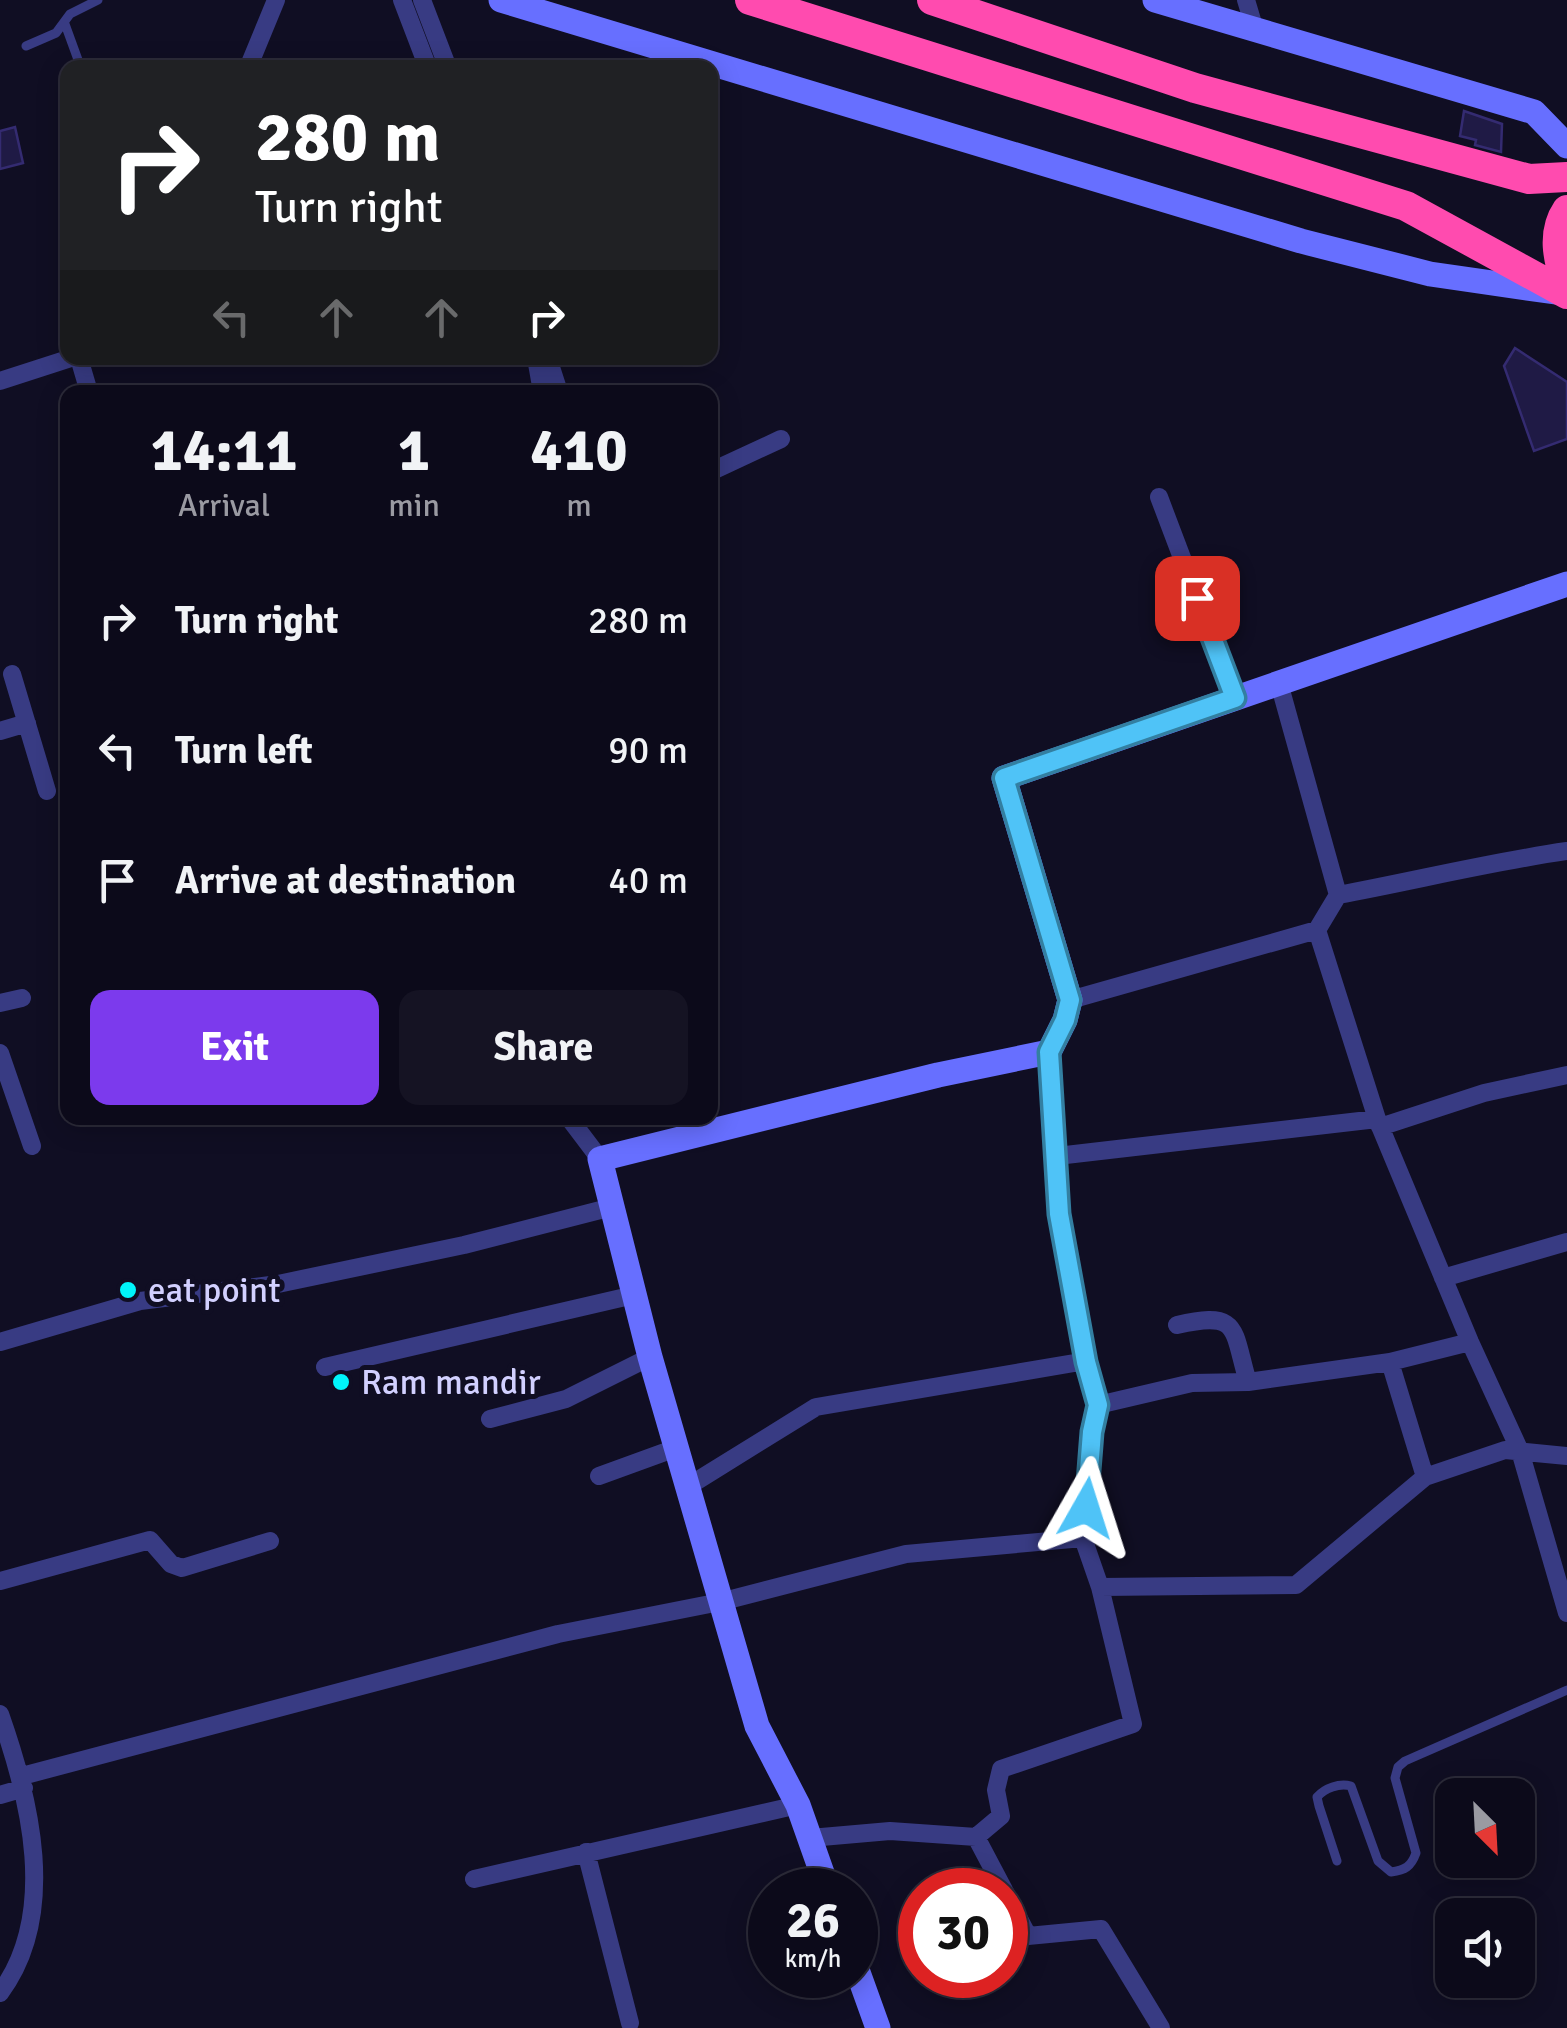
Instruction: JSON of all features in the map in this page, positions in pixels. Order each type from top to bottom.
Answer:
[{"type":"highway","points":[[750,0],[1406,206],[1567,293]]},
{"type":"highway","points":[[932,0],[1195,88],[1529,178],[1567,177]]},
{"type":"highway","points":[[1567,210],[1559,222],[1558,252],[1567,293]]},
{"type":"street","points":[[251,60],[276,0]]},
{"type":"street","points":[[402,0],[425,60]]},
{"type":"street","points":[[422,0],[445,60]]},
{"type":"street","points":[[501,0],[700,60]]},
{"type":"street","points":[[1155,0],[1534,112],[1567,146]]},
{"type":"street","points":[[1246,0],[1255,30]]},
{"type":"street","points":[[718,65],[1300,241],[1430,274],[1567,293]]},
{"type":"street","points":[[0,381],[60,362]]},
{"type":"street","points":[[718,468],[781,438]]},
{"type":"street","points":[[1159,497],[1235,698]]},
{"type":"street","points":[[810,1838],[890,1831],[976,1837],[1001,1816],[996,1790],[1001,1769],[1132,1724],[1100,1587],[1082,1538],[1098,1405],[1086,1362],[1059,1214],[1049,1052],[1070,1000],[1004,778],[1567,584]]},
{"type":"street","points":[[12,674],[47,791]]},
{"type":"street","points":[[1070,1000],[1317,930],[1338,895],[1279,683]]},
{"type":"street","points":[[0,731],[27,723]]},
{"type":"street","points":[[1338,895],[1567,850]]},
{"type":"street","points":[[1317,930],[1378,1123],[1520,1451],[1567,1614]]},
{"type":"street","points":[[0,1002],[22,998]]},
{"type":"street","points":[[600,1159],[938,1074],[1049,1052]]},
{"type":"street","points":[[0,1053],[32,1146]]},
{"type":"street","points":[[1057,1156],[1378,1123],[1567,1075]]},
{"type":"street","points":[[575,1125],[600,1159],[650,1357],[757,1726],[798,1804],[820,1868]]},
{"type":"street","points":[[0,1342],[140,1301],[278,1284],[464,1245],[612,1207]]},
{"type":"street","points":[[1443,1278],[1567,1242]]},
{"type":"street","points":[[325,1368],[634,1295]]},
{"type":"street","points":[[1178,1325],[1218,1318],[1225,1321],[1233,1330],[1248,1382]]},
{"type":"street","points":[[1098,1405],[1192,1382],[1248,1382],[1390,1362],[1470,1342]]},
{"type":"street","points":[[490,1419],[566,1398],[650,1357]]},
{"type":"street","points":[[687,1487],[816,1407],[1086,1362]]},
{"type":"street","points":[[1390,1362],[1425,1476]]},
{"type":"street","points":[[599,1476],[676,1448]]},
{"type":"street","points":[[1100,1587],[1296,1585],[1425,1476],[1505,1450],[1567,1456]]},
{"type":"street","points":[[0,1794],[23,1782],[558,1634],[720,1602],[906,1554],[1082,1538]]},
{"type":"street","points":[[0,1581],[150,1540],[171,1564],[182,1568],[270,1542]]},
{"type":"street","points":[[0,1714],[23,1782],[34,1903],[20,1954],[0,1993]]},
{"type":"street","points":[[474,1879],[798,1804]]},
{"type":"street","points":[[976,1837],[992,1868]]},
{"type":"street","points":[[586,1852],[630,2023]]},
{"type":"street","points":[[1028,1936],[1101,1929],[1160,2028]]},
{"type":"street","points":[[867,1998],[878,2028]]},
{"type":"lane","points":[[26,46],[56,34],[78,9],[98,0]]},
{"type":"lane","points":[[65,24],[78,60]]},
{"type":"lane","points":[[1337,1861],[1318,1806],[1320,1793],[1337,1785],[1351,1786],[1378,1861],[1391,1872],[1401,1870],[1409,1866],[1416,1853],[1395,1778],[1405,1760],[1567,1690]]},
{"type":"building","points":[[1464,111],[1502,124],[1501,152],[1460,136]]},
{"type":"building","points":[[15,127],[23,163],[0,169],[0,131]]},
{"type":"building","points":[[1515,348],[1567,382],[1567,439],[1534,451],[1504,366]]},
{"type":"place","name":"eat point","points":[[128,1290]]},
{"type":"place","name":"Ram mandir","points":[[341,1382]]},
{"type":"route","points":[[1086,1508],[1098,1405],[1086,1362],[1059,1214],[1049,1052],[1070,1000],[1004,778],[1235,698],[1197,598]]}]
